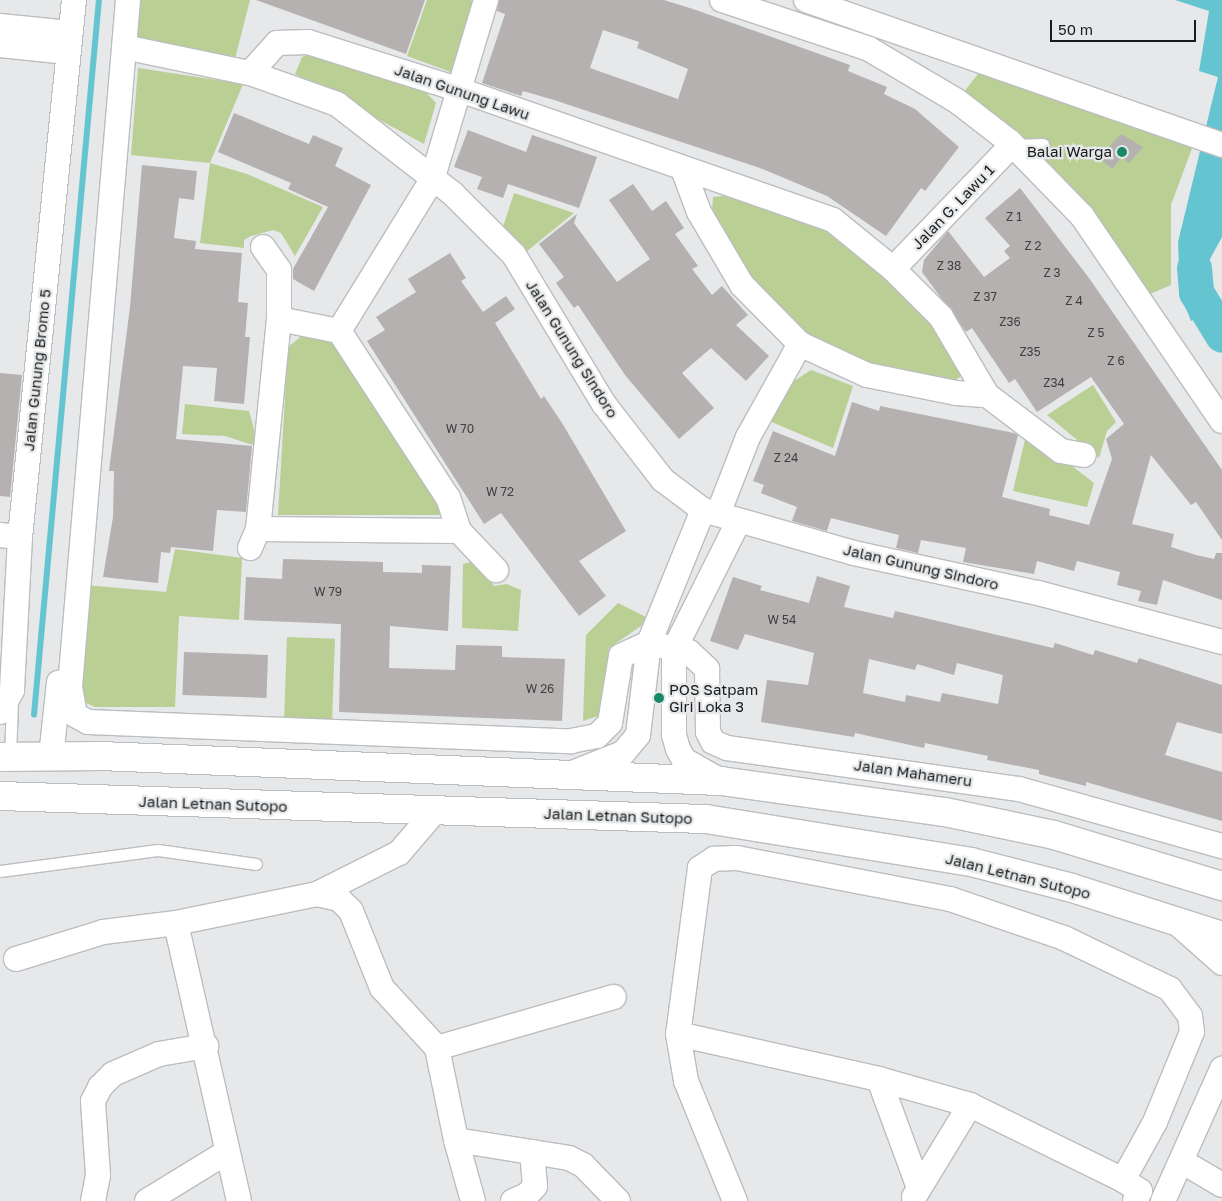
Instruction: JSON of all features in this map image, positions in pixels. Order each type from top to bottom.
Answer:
[{"type":"main road","points":[[5,757],[570,774],[721,781],[954,814],[1054,835],[1222,886]]},
{"type":"main road","name":"Jalan Letnan Sutopo","points":[[0,796],[411,822],[435,811],[706,819],[971,862],[1172,918],[1222,936]]},
{"type":"street","name":"Jalan Gunung Bromo 5","points":[[6,703],[10,536],[74,0]]},
{"type":"street","points":[[51,757],[115,0]]},
{"type":"street","points":[[128,0],[70,687],[75,715],[88,722],[571,741],[597,736],[610,723],[621,656],[649,643]]},
{"type":"street","points":[[339,331],[432,180],[457,90],[486,0]]},
{"type":"street","points":[[722,0],[869,49],[957,101],[1012,145],[1082,216],[1222,421]]},
{"type":"street","points":[[806,0],[1222,145]]},
{"type":"street","points":[[0,26],[69,43]]},
{"type":"street","name":"Jalan Gunung Lawu","points":[[250,73],[277,43],[308,42],[457,90],[833,220],[893,268],[941,317],[987,395],[1061,452],[1084,455]]},
{"type":"street","points":[[0,45],[69,43]]},
{"type":"street","name":"Jalan Gunung Sindoro","points":[[124,47],[250,73],[337,104],[432,180],[453,194],[514,255],[604,404],[664,480],[720,515],[1222,642]]},
{"type":"street","name":"Jalan G. Lawu 1","points":[[893,268],[1012,145]]},
{"type":"street","points":[[683,169],[698,212],[742,285],[800,344],[867,375],[956,393],[987,395]]},
{"type":"street","points":[[263,247],[279,270],[278,319],[254,539],[459,531]]},
{"type":"street","points":[[278,319],[339,331],[448,498],[459,531],[496,570]]},
{"type":"street","points":[[721,781],[684,760],[678,749],[674,735],[674,650],[748,437],[800,344]]},
{"type":"street","points":[[570,774],[632,746],[638,735],[649,643],[720,515]]},
{"type":"street","name":"Jalan Mahameru","points":[[649,643],[689,652],[706,669],[708,732],[713,742],[727,748],[1019,789],[1222,846]]},
{"type":"street","points":[[16,959],[103,932],[176,923],[317,894],[399,854],[411,822]]},
{"type":"street","points":[[735,1201],[686,1081],[678,1034],[698,876],[700,868],[714,859],[737,858],[950,899],[1064,938],[1170,988],[1190,1016],[1192,1032],[1155,1122],[1123,1180]]},
{"type":"street","points":[[317,894],[339,899],[351,911],[382,988],[437,1048],[456,1140],[473,1201]]},
{"type":"street","points":[[1172,918],[1222,963]]},
{"type":"street","points":[[176,923],[206,1046],[227,1152],[239,1201]]},
{"type":"street","points":[[437,1048],[614,997]]},
{"type":"street","points":[[678,1034],[879,1079],[970,1105],[1123,1180],[1140,1191],[1135,1201]]},
{"type":"street","points":[[93,1201],[98,1175],[92,1100],[100,1086],[113,1074],[159,1054],[206,1046]]},
{"type":"street","points":[[1163,1201],[1183,1162],[1222,1069]]},
{"type":"street","points":[[879,1079],[916,1194]]},
{"type":"street","points":[[916,1194],[970,1105]]},
{"type":"street","points":[[456,1140],[532,1152],[583,1165],[618,1201]]},
{"type":"street","points":[[147,1201],[227,1152]]},
{"type":"street","points":[[513,1201],[533,1190],[532,1152]]},
{"type":"street","points":[[1183,1162],[1222,1185]]},
{"type":"lane","points":[[1012,145],[1044,144]]},
{"type":"lane","points":[[5,757],[6,703]]},
{"type":"lane","points":[[0,871],[158,850],[256,864]]},
{"type":"green space","points":[[137,0],[250,0],[235,59],[133,38]]},
{"type":"green space","points":[[427,0],[470,0],[480,4],[456,74],[407,56]]},
{"type":"green space","points":[[310,54],[423,89],[436,103],[424,144],[295,74],[302,57]]},
{"type":"green space","points":[[988,61],[1194,143],[1171,205],[1171,285],[1141,298],[1010,142],[957,101]]},
{"type":"green space","points":[[138,68],[243,84],[210,163],[131,155]]},
{"type":"green space","points":[[210,163],[247,174],[323,207],[295,256],[281,233],[273,230],[244,240],[244,248],[200,243]]},
{"type":"green space","points":[[514,193],[574,213],[521,256],[501,233]]},
{"type":"green space","points":[[731,195],[833,220],[893,268],[964,364],[961,376],[949,385],[922,386],[800,344],[742,285],[712,213],[713,197]]},
{"type":"green space","points":[[308,331],[336,339],[441,503],[443,515],[278,515],[288,347]]},
{"type":"green space","points":[[811,370],[853,386],[833,448],[767,420],[794,381]]},
{"type":"green space","points":[[1093,385],[1116,422],[1107,431],[1099,458],[1047,415]]},
{"type":"green space","points":[[185,404],[249,411],[259,447],[225,436],[182,434]]},
{"type":"green space","points":[[1027,431],[1094,483],[1087,507],[1013,491]]},
{"type":"green space","points":[[175,549],[242,558],[239,620],[179,616],[175,707],[95,707],[77,699],[85,585],[166,592]]},
{"type":"green space","points":[[475,561],[494,586],[507,584],[521,590],[518,631],[462,628],[463,564]]},
{"type":"green space","points":[[618,603],[646,617],[641,626],[609,648],[601,715],[583,721],[586,635]]},
{"type":"green space","points":[[287,637],[335,639],[332,727],[284,725]]},
{"type":"water","points":[[1175,0],[1222,0],[1222,237],[1204,270],[1206,292],[1218,308],[1191,321],[1180,293],[1178,242],[1218,77],[1199,71],[1209,11]]},
{"type":"building","points":[[256,0],[425,0],[406,54]]},
{"type":"building","points":[[499,0],[664,0],[850,65],[848,71],[887,87],[884,94],[915,109],[959,147],[925,191],[921,188],[886,236],[827,196],[760,168],[554,100],[523,91],[521,96],[482,83],[505,14],[497,11]],"holes":[[[603,30],[639,42],[637,48],[688,69],[678,99],[590,68]]]},
{"type":"building","points":[[234,113],[309,144],[313,135],[343,148],[335,166],[371,185],[314,291],[293,279],[293,269],[328,207],[288,189],[291,183],[218,152]]},
{"type":"building","points":[[468,130],[526,152],[532,135],[597,157],[579,208],[508,184],[503,198],[477,189],[482,177],[454,167]]},
{"type":"building","name":"Balai Warga","points":[[1121,134],[1143,147],[1129,163],[1122,157],[1112,169],[1099,158]]},
{"type":"building","points":[[142,165],[197,171],[194,200],[179,198],[174,238],[196,241],[195,249],[242,253],[238,302],[248,303],[245,337],[250,337],[244,404],[214,401],[217,368],[183,366],[176,439],[252,446],[246,512],[217,510],[213,551],[171,547],[170,553],[161,552],[158,583],[103,577],[113,517],[114,471],[109,471],[130,307]]},
{"type":"building","points":[[633,184],[652,211],[666,201],[684,228],[675,234],[698,266],[692,269],[712,295],[722,286],[748,315],[736,325],[769,356],[746,381],[711,348],[682,373],[714,408],[679,439],[625,375],[578,305],[574,308],[556,283],[564,277],[539,244],[577,214],[574,223],[617,282],[650,259],[609,200]]},
{"type":"building","points":[[1020,188],[1089,278],[1222,470],[1222,540],[1196,502],[1191,505],[1151,455],[1132,524],[1174,534],[1171,547],[1214,559],[1216,553],[1222,553],[1222,600],[1163,580],[1157,605],[1138,601],[1141,591],[1117,585],[1120,572],[1077,561],[1074,571],[1037,561],[1034,574],[963,562],[966,548],[921,540],[918,553],[896,548],[899,535],[831,518],[827,531],[792,521],[797,507],[761,493],[764,485],[753,481],[773,431],[835,456],[852,402],[879,411],[880,406],[1018,435],[1002,497],[1050,509],[1049,515],[1089,525],[1112,459],[1106,439],[1124,424],[1091,377],[1037,412],[1015,379],[1009,383],[972,328],[966,332],[922,272],[924,260],[948,231],[984,277],[1010,258],[1004,251],[1010,246],[985,218]]},
{"type":"building","points":[[450,253],[466,278],[461,281],[483,312],[506,296],[515,309],[495,323],[541,399],[544,396],[562,423],[626,531],[579,561],[606,596],[579,616],[501,513],[484,524],[367,341],[385,330],[376,317],[416,292],[408,279]]},
{"type":"building","points":[[0,373],[22,375],[10,497],[0,496]]},
{"type":"building","points":[[283,559],[383,562],[383,572],[422,573],[422,565],[451,566],[448,631],[390,626],[389,668],[455,670],[456,645],[502,646],[502,657],[565,659],[562,721],[339,712],[341,624],[244,620],[246,577],[282,579]]},
{"type":"building","points":[[817,576],[850,586],[844,607],[893,618],[895,611],[1053,648],[1055,643],[1093,655],[1095,650],[1137,663],[1139,658],[1222,685],[1222,734],[1177,722],[1165,755],[1222,772],[1222,821],[1086,782],[1086,786],[1039,774],[1039,770],[987,760],[988,756],[925,743],[924,748],[855,733],[854,737],[761,722],[767,680],[808,685],[814,653],[745,634],[738,650],[710,641],[733,577],[762,586],[760,590],[809,603]],"holes":[[[869,659],[915,670],[917,664],[954,675],[957,663],[1003,675],[998,704],[942,693],[940,702],[906,695],[905,702],[863,693]]]},
{"type":"building","points":[[184,652],[268,655],[266,698],[182,695]]},
{"type":"waterway","points":[[34,715],[99,0]]},
{"type":"waterway","points":[[1194,268],[1196,292],[1222,335]]},
{"type":"place","name":"Balai Warga","points":[[1122,152]]},
{"type":"place","name":"POS Satpam Giri Loka 3","points":[[659,698]]}]
